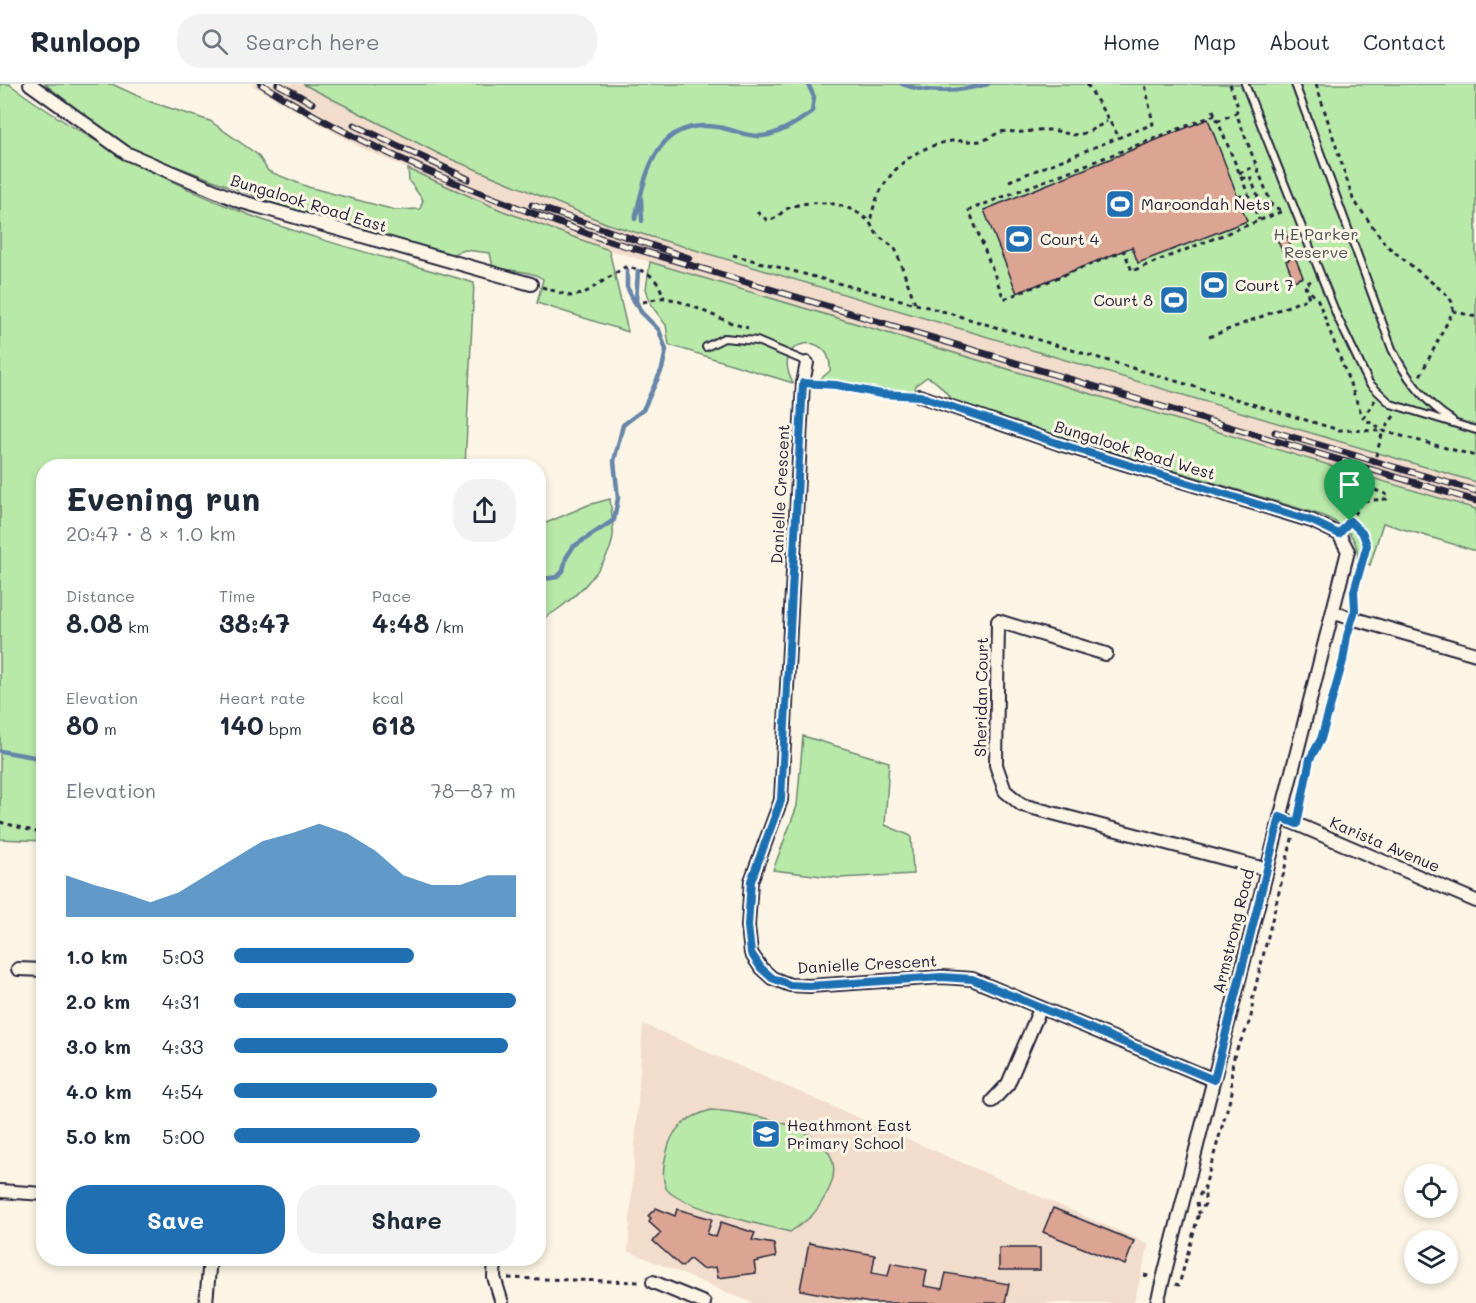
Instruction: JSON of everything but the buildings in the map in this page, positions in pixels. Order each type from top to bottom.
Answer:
[{"type":"street","name":"Bungalook Road East","points":[[30,84],[126,153],[239,201],[531,284]]},
{"type":"street","name":"Danielle Crescent","points":[[807,363],[803,383],[781,800],[751,881],[748,926],[751,953],[772,978],[790,985],[809,986],[942,977],[972,979],[1214,1080]]},
{"type":"street","name":"Bungalook Road West","points":[[920,396],[1060,444],[1312,521],[1339,534]]},
{"type":"street","name":"Armstrong Road","points":[[1157,1303],[1265,869],[1334,613],[1348,551],[1339,534]]},
{"type":"street","points":[[1334,613],[1476,654]]},
{"type":"street","name":"Sheridan Court","points":[[1106,654],[998,621],[996,765],[1005,791],[1022,805],[1265,869]]},
{"type":"street","name":"Karista Avenue","points":[[1280,817],[1476,900]]},
{"type":"street","points":[[18,969],[36,970]]},
{"type":"street","points":[[992,1101],[1008,1084],[1040,1009]]},
{"type":"street","points":[[0,1191],[36,1193]]},
{"type":"street","points":[[206,1303],[209,1266]]},
{"type":"street","points":[[495,1266],[494,1277],[502,1303]]},
{"type":"street","points":[[653,1282],[704,1303]]},
{"type":"lane","points":[[1245,84],[1337,316],[1362,372],[1379,394],[1400,408],[1476,430]]},
{"type":"lane","points":[[1295,84],[1392,349],[1415,385],[1437,410],[1463,426]]},
{"type":"lane","points":[[706,347],[724,338],[758,341],[807,363]]},
{"type":"path","points":[[1087,84],[1107,121],[1119,137]]},
{"type":"path","points":[[1010,181],[1153,124],[1145,84]]},
{"type":"path","points":[[1230,84],[1238,107],[1236,113],[1272,206],[1283,211],[1287,221]]},
{"type":"path","points":[[1316,84],[1353,200],[1392,251],[1450,298],[1453,311],[1415,385]]},
{"type":"path","points":[[1259,220],[1214,112],[969,210],[1004,299],[1124,251],[1132,271],[1158,258],[1283,211]]},
{"type":"path","points":[[1217,121],[1236,113]]},
{"type":"path","points":[[870,223],[876,200],[885,183],[895,169],[918,150],[954,141],[982,141],[1001,132],[1012,131],[1047,130],[1076,137],[1089,133],[1107,121]]},
{"type":"path","points":[[1239,173],[1256,166]]},
{"type":"path","points":[[1242,179],[1250,176],[1263,210],[1272,206]]},
{"type":"path","points":[[1238,197],[1248,194]]},
{"type":"path","points":[[757,212],[768,221],[777,219],[790,207],[831,203],[859,213],[870,223],[878,236],[895,248],[915,303]]},
{"type":"path","points":[[733,255],[915,303],[1339,430],[1383,431],[1476,456]]},
{"type":"path","points":[[531,284],[570,296],[583,294],[605,277],[625,267],[643,270],[653,276],[660,284],[664,298]]},
{"type":"path","points":[[1304,285],[1311,283],[1307,272]]},
{"type":"path","points":[[1304,285],[1317,300],[1363,418],[1383,431]]},
{"type":"path","points":[[1209,338],[1309,298],[1304,285]]},
{"type":"path","points":[[643,302],[664,298],[702,310],[726,323],[748,328]]},
{"type":"path","points":[[1453,311],[1476,317]]},
{"type":"path","points":[[803,383],[836,385],[881,394],[920,396]]},
{"type":"path","points":[[1363,418],[1379,394]]},
{"type":"path","points":[[1339,534],[1362,501],[1387,499],[1388,495],[1367,488],[1383,431],[1400,408]]},
{"type":"path","points":[[1205,1186],[1205,1204],[1199,1213],[1197,1200],[1205,1186],[1232,1092],[1231,1076],[1235,1055],[1253,1013],[1254,993],[1297,824],[1310,759],[1321,739],[1356,602],[1354,591],[1367,545],[1363,534],[1350,521]]},
{"type":"path","points":[[0,822],[36,832]]},
{"type":"path","points":[[494,1277],[621,1283],[653,1282]]},
{"type":"shaded area","points":[[250,84],[303,84],[441,155],[608,224],[1476,482],[1476,509],[609,250],[503,211],[361,148]]},
{"type":"shaded area","name":"Heathmont East Primary School","points":[[643,1024],[1149,1244],[1134,1303],[752,1303],[628,1251]]},
{"type":"green space","points":[[0,84],[9,84],[66,123],[126,158],[220,203],[307,235],[474,283],[465,459],[36,459],[36,841],[0,839]]},
{"type":"green space","points":[[45,84],[112,84],[151,102],[210,121],[258,155],[268,171],[308,187],[395,210],[420,209],[423,200],[409,181],[408,169],[503,211],[609,250],[628,332],[537,303],[543,279],[526,272],[493,267],[490,253],[465,250],[446,256],[314,218],[127,148]]},
{"type":"green space","name":"H E Parker Reserve","points":[[303,84],[1476,84],[1476,482],[608,224],[441,155]]},
{"type":"green space","points":[[650,262],[1476,509],[1476,551],[1383,523],[1370,565],[1358,561],[1358,552],[1353,537],[1336,522],[1321,515],[960,406],[937,383],[927,377],[916,385],[914,393],[818,381],[830,371],[828,357],[822,348],[813,344],[803,344],[795,348],[789,356],[788,368],[793,383],[669,345],[666,325],[651,305],[646,289]]},
{"type":"green space","points":[[610,499],[613,536],[610,548],[604,561],[585,586],[546,617],[546,523],[588,505]]},
{"type":"green space","points":[[803,736],[889,762],[885,825],[911,836],[913,874],[839,878],[773,870],[797,806]]},
{"type":"green space","points":[[711,1110],[751,1115],[797,1129],[816,1139],[829,1153],[834,1171],[827,1193],[808,1219],[790,1232],[686,1202],[666,1188],[664,1165],[673,1135],[689,1119]]},
{"type":"waterway","points":[[635,219],[649,167],[667,140],[680,131],[696,126],[717,127],[756,136],[775,133],[812,112],[814,97],[808,84]]},
{"type":"waterway","points":[[902,84],[934,91],[988,84]]},
{"type":"waterway","points":[[641,199],[642,221]]},
{"type":"waterway","points":[[627,270],[627,287],[636,305]]},
{"type":"waterway","points":[[546,579],[557,577],[563,571],[566,558],[573,547],[614,520],[618,498],[614,461],[623,425],[643,410],[662,369],[666,350],[659,330],[641,312],[636,301],[638,271]]},
{"type":"waterway","points":[[0,751],[36,758]]},
{"type":"railway","points":[[261,84],[343,131],[428,171],[603,239],[1476,501]]},
{"type":"railway","points":[[278,84],[312,103]]},
{"type":"railway","points":[[354,125],[468,179]]},
{"type":"railway","points":[[532,205],[689,258]]},
{"type":"railway","points":[[1275,432],[1476,491]]},
{"type":"place","name":"Maroondah Nets","points":[[1120,204]]},
{"type":"place","name":"Court 4","points":[[1019,239]]},
{"type":"place","name":"Court 7","points":[[1214,285]]},
{"type":"place","name":"Court 8","points":[[1174,300]]},
{"type":"place","name":"Heathmont East Primary School","points":[[766,1134]]},
{"type":"route","points":[[803,383],[836,385],[881,394],[920,396],[943,406],[1060,444],[1312,521],[1339,534],[1350,521],[1363,534],[1367,545],[1354,591],[1355,610],[1347,636],[1343,661],[1321,739],[1310,759],[1297,824],[1280,817],[1265,869],[1214,1080],[972,979],[942,977],[809,986],[790,985],[772,978],[761,968],[751,953],[748,926],[751,881],[759,854],[775,820],[781,800],[803,383]]}]
